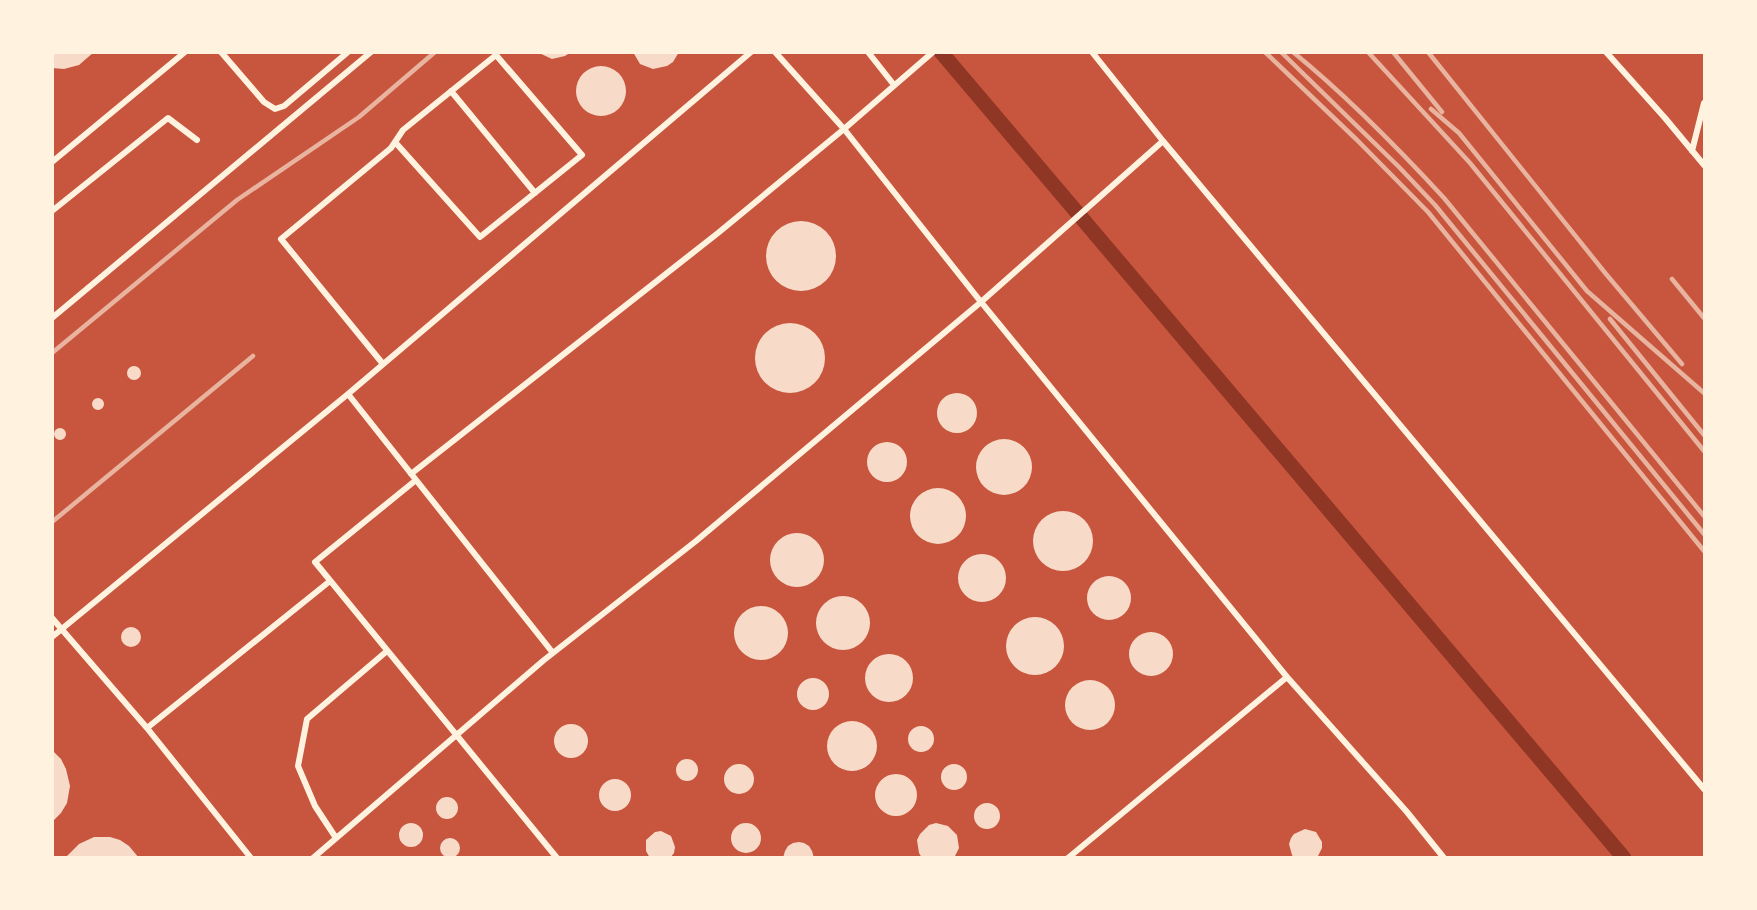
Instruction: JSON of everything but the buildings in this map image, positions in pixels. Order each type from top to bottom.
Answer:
[{"type":"street","points":[[52,162],[185,52]]},
{"type":"street","points":[[221,52],[264,102],[275,109],[285,106],[348,52]]},
{"type":"street","points":[[52,318],[371,52]]},
{"type":"street","points":[[52,637],[348,394],[751,52]]},
{"type":"street","points":[[775,52],[844,129],[981,302],[1287,677],[1407,812],[1444,858]]},
{"type":"street","points":[[868,52],[894,85]]},
{"type":"street","points":[[411,474],[718,233],[933,52]]},
{"type":"street","points":[[1092,52],[1704,789]]},
{"type":"street","points":[[1605,52],[1704,165]]},
{"type":"street","points":[[383,364],[281,239],[391,148],[395,141],[403,130],[496,55],[582,155],[480,237],[395,141]]},
{"type":"street","points":[[451,91],[535,193]]},
{"type":"street","points":[[1692,151],[1704,103]]},
{"type":"street","points":[[52,211],[168,118],[197,140]]},
{"type":"street","points":[[313,858],[553,653],[696,541],[981,302],[1164,141]]},
{"type":"street","points":[[348,394],[553,653]]},
{"type":"street","points":[[416,480],[315,562],[557,858]]},
{"type":"street","points":[[147,728],[330,581]]},
{"type":"street","points":[[52,618],[147,728],[251,858]]},
{"type":"street","points":[[336,838],[315,806],[298,766],[307,719],[387,651]]},
{"type":"street","points":[[1068,858],[1287,677]]},
{"type":"waterway","points":[[941,52],[1624,858]]},
{"type":"railway","points":[[52,353],[237,200],[359,117],[435,52]]},
{"type":"railway","points":[[1265,52],[1428,212],[1704,551]]},
{"type":"railway","points":[[1281,52],[1435,205],[1704,534]]},
{"type":"railway","points":[[1293,52],[1371,122],[1444,198],[1704,516]]},
{"type":"railway","points":[[1368,52],[1470,163],[1704,451]]},
{"type":"railway","points":[[1393,52],[1442,112]]},
{"type":"railway","points":[[1428,52],[1606,274],[1682,364]]},
{"type":"railway","points":[[1431,109],[1459,133],[1587,291],[1704,393]]},
{"type":"railway","points":[[1672,279],[1704,318]]},
{"type":"railway","points":[[1610,319],[1704,435]]},
{"type":"railway","points":[[52,522],[253,356]]}]
